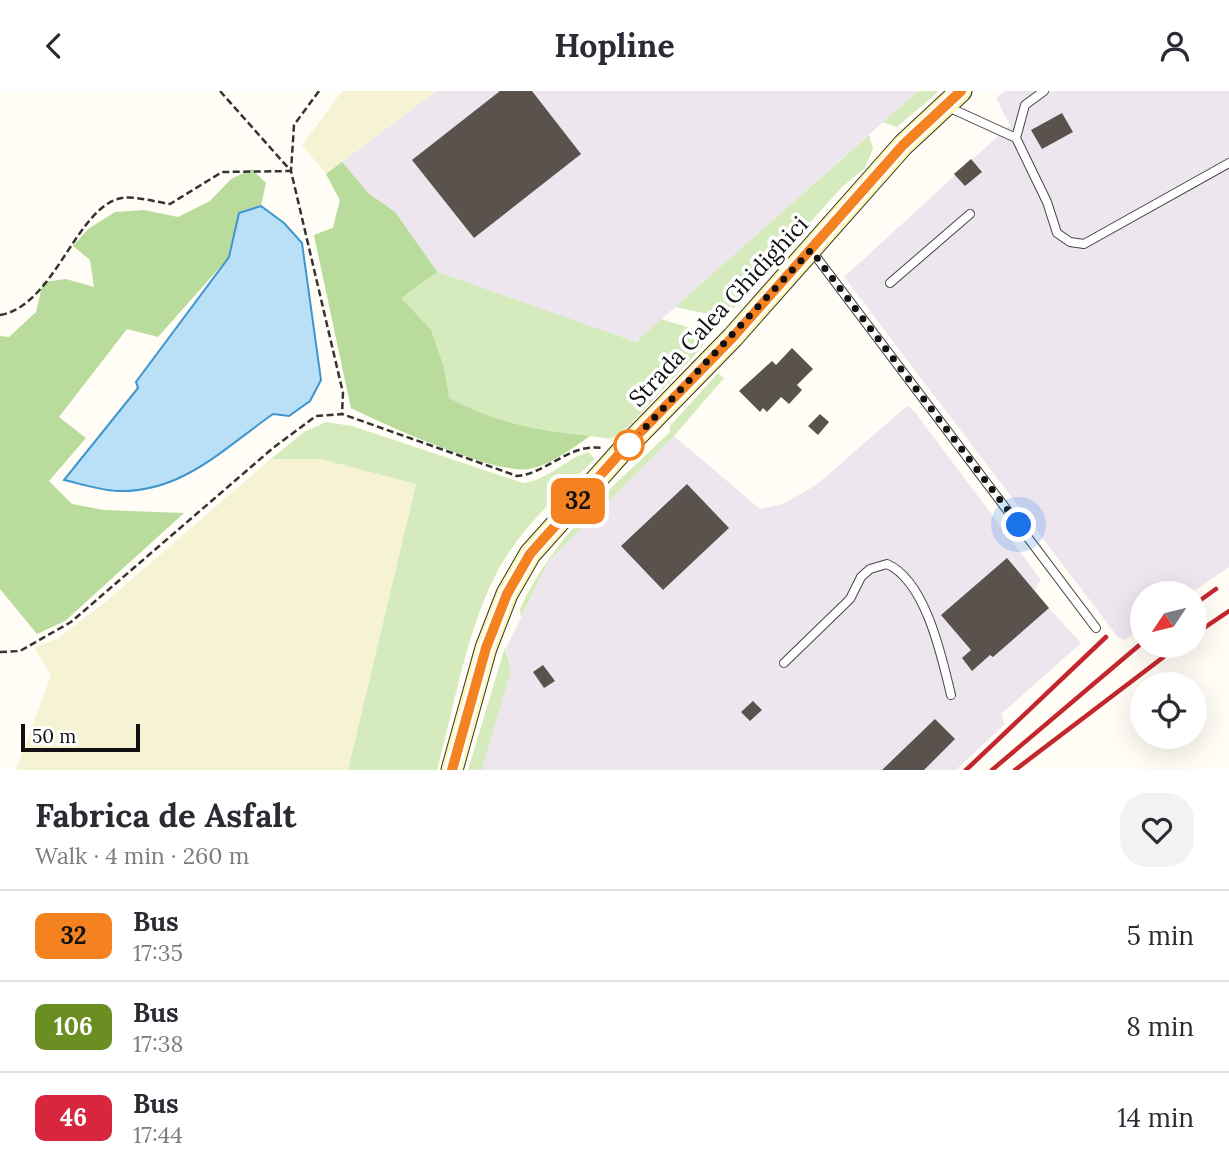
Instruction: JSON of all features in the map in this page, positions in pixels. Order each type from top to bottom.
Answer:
[{"type":"street","name":"Strada Calea Ghidighici","points":[[452,770],[486,648],[507,594],[530,554],[622,451],[811,250],[903,145],[961,91]]},
{"type":"lane","points":[[1016,138],[1025,105],[1044,91]]},
{"type":"lane","points":[[944,105],[1016,138],[1047,202],[1057,233],[1069,242],[1084,244],[1229,163]]},
{"type":"lane","points":[[890,283],[970,214]]},
{"type":"lane","points":[[811,250],[1096,628]]},
{"type":"lane","points":[[784,663],[850,599],[861,577],[870,569],[887,564],[904,576],[920,602],[941,652],[951,695]]},
{"type":"path","points":[[220,91],[291,170]]},
{"type":"path","points":[[319,91],[294,125],[291,170],[343,393],[342,414]]},
{"type":"path","points":[[0,315],[9,313],[35,296],[103,206],[123,198],[170,204],[222,172],[291,170]]},
{"type":"path","points":[[0,652],[20,651],[71,622],[273,447],[316,416],[342,414],[517,476],[530,475],[588,446],[622,451]]},
{"type":"shaded area","points":[[342,91],[436,91],[326,174],[302,145]]},
{"type":"shaded area","points":[[436,91],[918,91],[636,342],[437,272],[395,212],[368,193],[342,162]]},
{"type":"shaded area","points":[[1005,91],[1229,91],[1229,567],[1208,581],[1130,581],[1130,636],[1124,640],[1117,636],[844,277],[1010,125],[996,98]]},
{"type":"shaded area","points":[[907,406],[914,411],[1041,580],[1034,592],[1081,643],[1001,714],[1005,724],[956,770],[482,770],[511,671],[506,648],[549,561],[674,436],[760,509],[783,504],[816,485]]},
{"type":"shaded area","points":[[318,438],[416,483],[348,770],[16,770],[51,675],[34,647],[57,639],[103,604],[273,457]]},
{"type":"green space","points":[[918,91],[939,91],[897,127],[883,122]]},
{"type":"green space","points":[[869,135],[873,149],[865,168],[841,188],[807,226],[795,247],[766,267],[754,288],[736,307],[718,316],[675,307]]},
{"type":"green space","points":[[342,162],[368,193],[395,212],[438,272],[636,342],[661,319],[697,330],[703,339],[702,347],[629,426],[611,439],[590,436],[553,460],[528,469],[512,469],[466,456],[351,408],[314,235],[333,228],[340,200],[326,174]]},
{"type":"green space","points":[[342,162],[368,193],[395,212],[437,272],[401,298],[431,330],[444,368],[449,398],[484,414],[518,425],[590,436],[545,464],[529,469],[512,469],[440,447],[351,408],[314,235],[333,228],[340,200],[326,174]]},
{"type":"green space","points":[[252,169],[266,183],[261,206],[239,213],[229,257],[158,337],[127,329],[59,417],[86,438],[49,481],[72,504],[104,510],[184,513],[65,621],[37,634],[0,589],[0,336],[9,337],[36,312],[43,282],[66,279],[94,287],[90,260],[73,246],[88,229],[115,212],[144,210],[178,217],[210,201],[231,179]]},
{"type":"green space","points":[[718,373],[724,378],[674,436],[549,561],[521,617],[520,609],[534,583],[549,558],[567,535],[607,492],[670,432],[670,426]]},
{"type":"green space","points":[[326,422],[352,426],[523,483],[540,478],[588,452],[595,459],[527,528],[495,576],[468,646],[437,770],[348,770],[416,484],[321,459],[271,459],[304,432]]},
{"type":"green space","points":[[505,647],[511,671],[482,770],[468,770]]},
{"type":"water","points":[[261,206],[284,223],[302,243],[321,380],[310,401],[289,416],[273,414],[201,466],[162,485],[117,491],[64,480],[138,388],[136,382],[229,257],[239,213]]},
{"type":"building","points":[[500,91],[532,91],[581,154],[474,238],[412,160]]},
{"type":"building","points":[[1062,113],[1073,132],[1042,149],[1031,130]]},
{"type":"building","points":[[971,159],[982,172],[965,186],[954,174]]},
{"type":"building","points":[[792,348],[813,369],[797,385],[802,390],[789,404],[781,397],[767,412],[763,408],[760,412],[739,391],[772,361],[776,365]]},
{"type":"building","points":[[820,414],[829,422],[818,435],[808,426]]},
{"type":"building","points":[[687,484],[729,528],[663,590],[621,546]]},
{"type":"building","points":[[1007,558],[1049,608],[993,657],[990,655],[972,671],[962,658],[971,650],[941,615]]},
{"type":"building","points":[[543,665],[555,681],[544,688],[533,672]]},
{"type":"building","points":[[753,701],[762,710],[750,721],[741,712]]},
{"type":"building","points":[[935,719],[955,739],[924,770],[882,770]]},
{"type":"railway","points":[[1208,595],[1216,589]]},
{"type":"railway","points":[[1208,625],[1229,611]]},
{"type":"railway","points":[[966,770],[1106,637]]},
{"type":"railway","points":[[992,770],[1130,653]]},
{"type":"railway","points":[[1015,770],[1162,658]]},
{"type":"bus line","name":"32","points":[[452,770],[486,648],[507,594],[530,554],[622,451],[733,337],[903,145],[961,91]]},
{"type":"route","points":[[629,445],[733,337],[811,250],[1019,525]]}]
